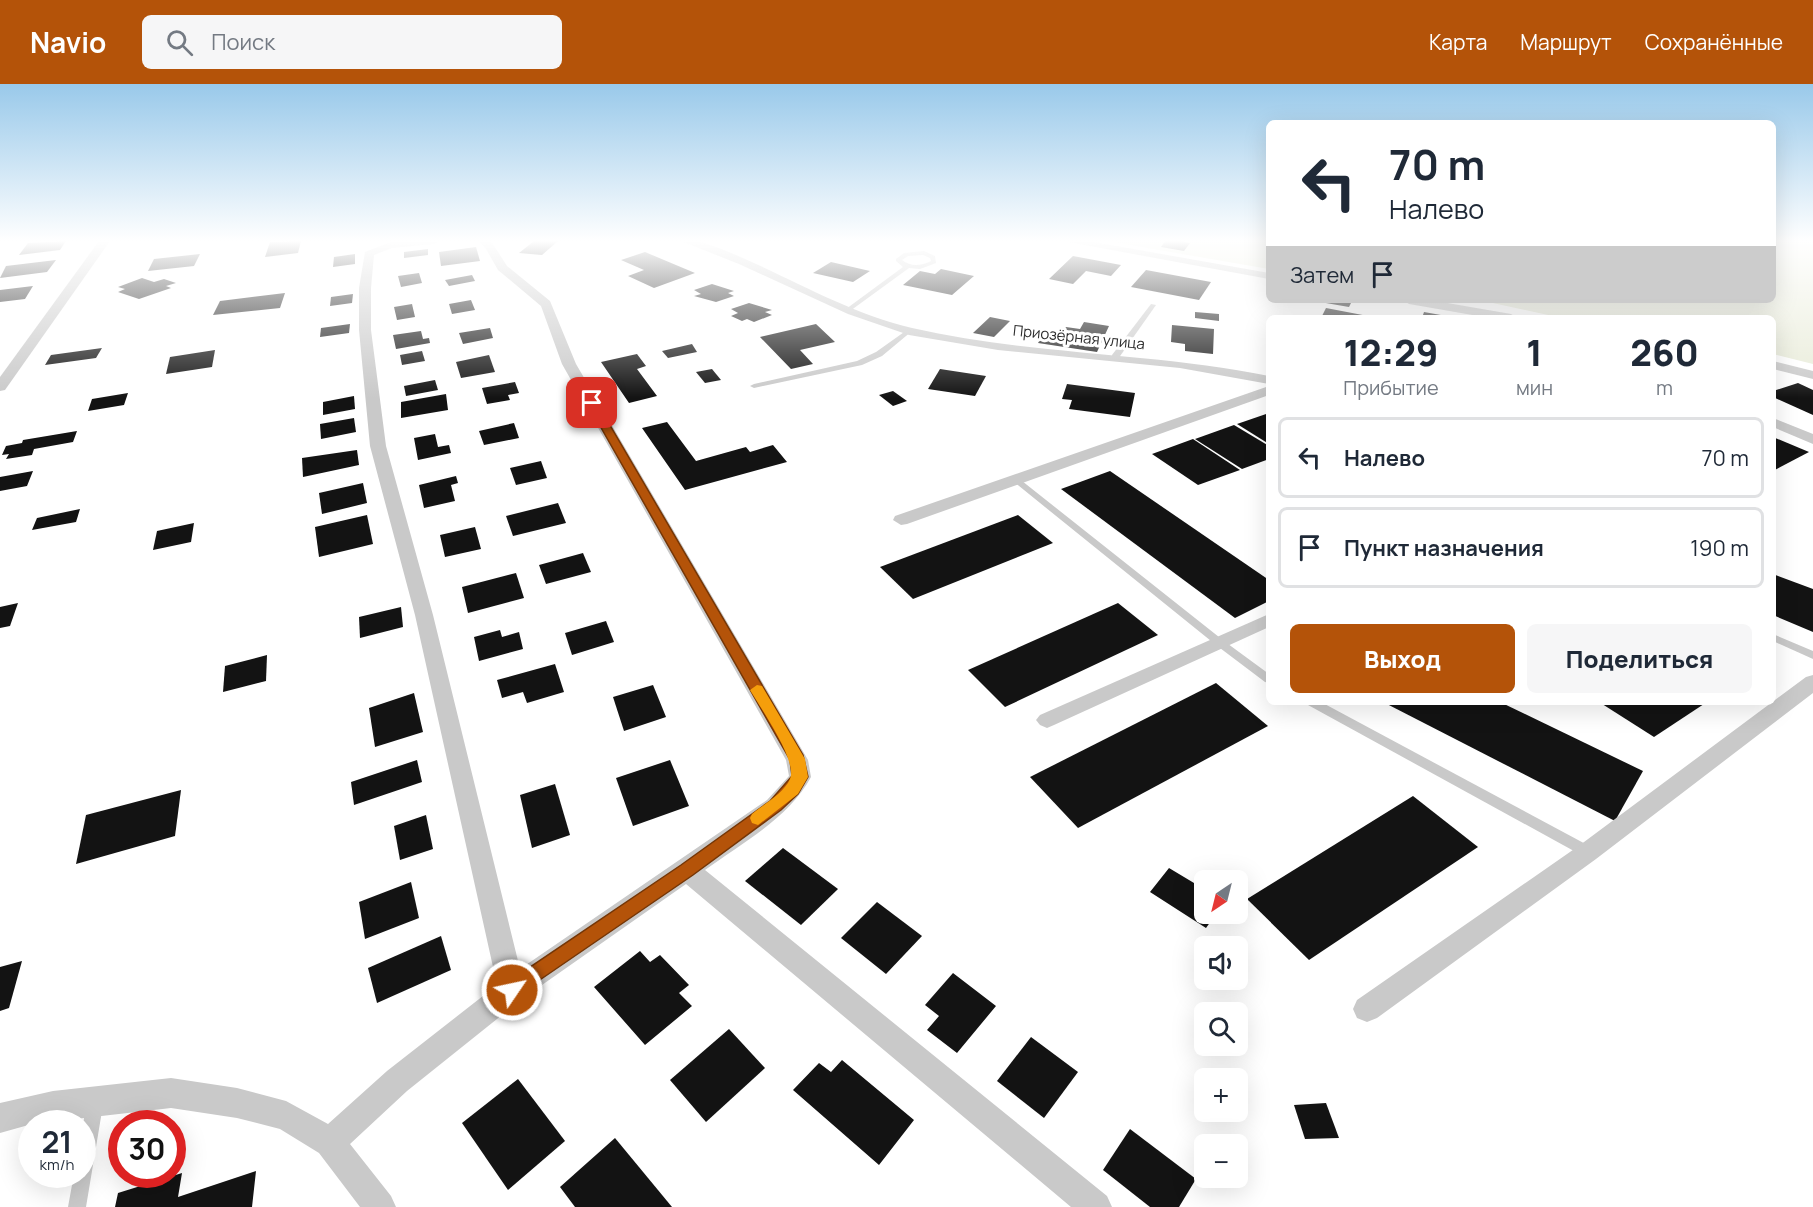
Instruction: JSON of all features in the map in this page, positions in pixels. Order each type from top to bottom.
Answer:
[{"type":"street","points":[[0,387],[67,293]]},
{"type":"street","points":[[365,293],[365,330],[378,446],[424,615],[512,990]]},
{"type":"street","points":[[330,1142],[397,1081],[512,990],[687,870],[775,806],[792,790],[800,777],[798,759],[569,364],[546,304],[533,293]]},
{"type":"street","name":"Приозёрная улица","points":[[811,293],[848,310],[909,331],[1007,347],[1231,371],[1266,379]]},
{"type":"street","points":[[1419,303],[1454,313],[1477,315]]},
{"type":"street","points":[[1776,366],[1813,375]]},
{"type":"street","points":[[900,520],[1266,391]]},
{"type":"street","points":[[1776,423],[1813,439]]},
{"type":"street","points":[[1047,720],[1266,621]]},
{"type":"street","points":[[1367,1009],[1588,852],[1813,682]]},
{"type":"street","points":[[687,870],[1096,1207]]},
{"type":"street","points":[[0,1118],[53,1106],[171,1093],[237,1103],[286,1116],[330,1142],[380,1207]]},
{"type":"lane","points":[[848,310],[871,293]]},
{"type":"lane","points":[[1115,357],[1153,305]]},
{"type":"lane","points":[[754,386],[859,363],[879,354],[909,331]]},
{"type":"lane","points":[[1017,480],[1220,643],[1266,677]]},
{"type":"lane","points":[[1776,638],[1813,654]]},
{"type":"lane","points":[[1318,705],[1588,852]]},
{"type":"lane","points":[[77,1207],[96,1102]]},
{"type":"green space","points":[[1776,293],[1813,293],[1813,364],[1776,355],[1776,315],[1548,315],[1493,303],[1776,303]]},
{"type":"building","points":[[0,293],[28,293],[25,299],[0,302]]},
{"type":"building","points":[[122,293],[155,293],[139,299]]},
{"type":"building","points":[[285,293],[280,308],[213,315],[220,301]]},
{"type":"building","points":[[729,293],[734,296],[716,302],[694,296]]},
{"type":"building","points":[[1165,293],[1203,293],[1199,300]]},
{"type":"building","points":[[353,294],[352,303],[330,306],[331,297]]},
{"type":"building","points":[[471,300],[475,310],[452,314],[449,304]]},
{"type":"building","points":[[749,303],[772,310],[765,312],[772,315],[754,322],[747,319],[742,321],[731,316],[738,313],[731,309]]},
{"type":"building","points":[[1326,303],[1351,303],[1349,307]]},
{"type":"building","points":[[412,304],[415,317],[397,320],[394,307]]},
{"type":"building","points":[[1326,308],[1363,315],[1322,315]]},
{"type":"building","points":[[1195,312],[1219,314],[1219,321],[1195,318]]},
{"type":"building","points":[[1424,312],[1441,315],[1423,315]]},
{"type":"building","points":[[990,317],[1010,321],[994,337],[973,333]]},
{"type":"building","points":[[1084,322],[1109,326],[1097,352],[1038,343],[1046,330],[1062,332],[1066,327],[1080,329]]},
{"type":"building","points":[[350,324],[349,333],[320,337],[321,328]]},
{"type":"building","points":[[816,324],[835,342],[800,350],[813,364],[791,369],[760,337]]},
{"type":"building","points":[[1172,325],[1214,329],[1213,354],[1185,351],[1185,344],[1171,342]]},
{"type":"building","points":[[490,328],[493,338],[463,344],[459,333]]},
{"type":"building","points":[[421,331],[423,339],[429,338],[430,343],[396,349],[393,335]]},
{"type":"building","points":[[692,344],[697,352],[668,358],[662,351]]},
{"type":"building","points":[[102,348],[96,358],[45,365],[51,355]]},
{"type":"building","points":[[215,350],[212,367],[166,374],[170,357]]},
{"type":"building","points":[[422,351],[425,361],[402,365],[400,355]]},
{"type":"building","points":[[637,354],[646,366],[637,369],[657,396],[629,403],[601,362]]},
{"type":"building","points":[[489,355],[495,372],[461,378],[456,362]]},
{"type":"building","points":[[712,369],[721,380],[705,383],[696,372]]},
{"type":"building","points":[[940,369],[986,376],[975,396],[928,389]]},
{"type":"building","points":[[435,380],[438,390],[406,396],[404,386]]},
{"type":"building","points":[[515,382],[519,393],[508,395],[510,400],[487,404],[482,388]]},
{"type":"building","points":[[1798,383],[1813,390],[1813,415],[1776,398],[1776,390]]},
{"type":"building","points":[[1067,384],[1135,393],[1130,417],[1069,409],[1072,400],[1062,399]]},
{"type":"building","points":[[893,391],[907,401],[893,406],[879,395]]},
{"type":"building","points":[[128,393],[124,405],[88,411],[92,399]]},
{"type":"building","points":[[446,394],[448,410],[401,418],[401,402]]},
{"type":"building","points":[[354,396],[355,409],[323,415],[323,402]]},
{"type":"building","points":[[1266,414],[1266,442],[1237,424]]},
{"type":"building","points":[[354,418],[356,432],[321,439],[320,424]]},
{"type":"building","points":[[667,422],[696,461],[746,447],[750,452],[773,445],[787,462],[685,490],[642,428]]},
{"type":"building","points":[[514,423],[519,438],[484,445],[479,431]]},
{"type":"building","points":[[1234,425],[1266,444],[1266,460],[1242,469],[1195,439]]},
{"type":"building","points":[[77,431],[73,442],[34,449],[32,455],[6,459],[9,454],[2,455],[6,446],[22,443],[23,440]]},
{"type":"building","points":[[435,434],[438,447],[449,445],[451,453],[418,460],[414,438]]},
{"type":"building","points":[[1776,438],[1809,452],[1776,469]]},
{"type":"building","points":[[1193,439],[1240,470],[1198,485],[1152,454]]},
{"type":"building","points":[[357,450],[359,465],[303,477],[302,458]]},
{"type":"building","points":[[541,461],[547,478],[516,485],[510,468]]},
{"type":"building","points":[[33,471],[27,486],[0,491],[0,477]]},
{"type":"building","points":[[1110,471],[1266,578],[1266,602],[1235,618],[1061,489]]},
{"type":"building","points":[[456,476],[458,483],[451,485],[455,501],[424,508],[419,485]]},
{"type":"building","points":[[363,483],[367,503],[322,514],[319,493]]},
{"type":"building","points":[[558,503],[566,523],[513,536],[506,516]]},
{"type":"building","points":[[80,509],[76,522],[32,530],[37,518]]},
{"type":"building","points":[[367,515],[373,544],[319,557],[315,527]]},
{"type":"building","points":[[1018,515],[1053,543],[913,599],[880,567]]},
{"type":"building","points":[[194,523],[191,542],[153,550],[157,531]]},
{"type":"building","points":[[475,527],[481,549],[445,557],[440,535]]},
{"type":"building","points":[[583,553],[591,572],[546,584],[539,565]]},
{"type":"building","points":[[516,573],[524,598],[468,613],[462,587]]},
{"type":"building","points":[[1776,575],[1813,589],[1813,632],[1776,616]]},
{"type":"building","points":[[18,603],[10,626],[0,628],[0,607]]},
{"type":"building","points":[[1118,603],[1158,635],[1005,707],[968,670]]},
{"type":"building","points":[[401,607],[403,627],[360,638],[359,617]]},
{"type":"building","points":[[606,621],[614,642],[572,655],[565,633]]},
{"type":"building","points":[[500,630],[502,637],[519,632],[523,649],[479,661],[474,637]]},
{"type":"building","points":[[267,655],[266,681],[223,692],[225,666]]},
{"type":"building","points":[[555,664],[564,692],[527,703],[523,692],[502,698],[497,680]]},
{"type":"building","points":[[1216,683],[1268,726],[1078,828],[1030,777]]},
{"type":"building","points":[[653,685],[666,717],[624,731],[613,697]]},
{"type":"building","points":[[414,693],[423,732],[375,747],[369,708]]},
{"type":"building","points":[[1389,705],[1506,705],[1643,771],[1615,821]]},
{"type":"building","points":[[1604,705],[1702,705],[1654,737]]},
{"type":"building","points":[[417,760],[422,782],[354,805],[351,782]]},
{"type":"building","points":[[670,760],[689,806],[633,826],[616,778]]},
{"type":"building","points":[[555,784],[570,835],[532,848],[520,795]]},
{"type":"building","points":[[181,790],[175,836],[76,864],[86,815]]},
{"type":"building","points":[[1413,796],[1478,847],[1309,960],[1248,898]]},
{"type":"building","points":[[426,815],[433,849],[400,860],[394,826]]},
{"type":"building","points":[[783,848],[838,889],[801,925],[745,881]]},
{"type":"building","points":[[1169,868],[1194,883],[1194,920],[1150,892]]},
{"type":"building","points":[[411,882],[419,918],[365,939],[359,902]]},
{"type":"building","points":[[877,902],[922,936],[886,974],[841,938]]},
{"type":"building","points":[[441,936],[451,970],[377,1003],[368,968]]},
{"type":"building","points":[[640,951],[650,962],[660,955],[689,985],[679,993],[692,1006],[645,1045],[594,987]]},
{"type":"building","points":[[22,961],[9,1008],[0,1011],[0,967]]},
{"type":"building","points":[[953,973],[996,1006],[957,1053],[927,1030],[939,1016],[925,1005]]},
{"type":"building","points":[[729,1029],[765,1068],[706,1122],[670,1080]]},
{"type":"building","points":[[1031,1037],[1078,1072],[1044,1118],[997,1081]]},
{"type":"building","points":[[842,1060],[914,1120],[879,1165],[793,1090],[819,1063],[831,1072]]},
{"type":"building","points":[[518,1079],[565,1141],[508,1190],[462,1123]]},
{"type":"building","points":[[1326,1103],[1339,1138],[1305,1139],[1294,1105]]},
{"type":"building","points":[[1130,1129],[1194,1177],[1194,1182],[1179,1207],[1150,1207],[1103,1170]]},
{"type":"building","points":[[615,1138],[672,1207],[575,1207],[560,1187]]},
{"type":"building","points":[[256,1171],[252,1207],[115,1207],[118,1193],[134,1188],[180,1188],[178,1197]]},
{"type":"slow traffic","points":[[757,690],[798,759],[800,777],[792,790],[758,818]]},
{"type":"route","points":[[512,990],[687,870],[775,806],[792,790],[800,777],[798,759],[592,403]]}]
